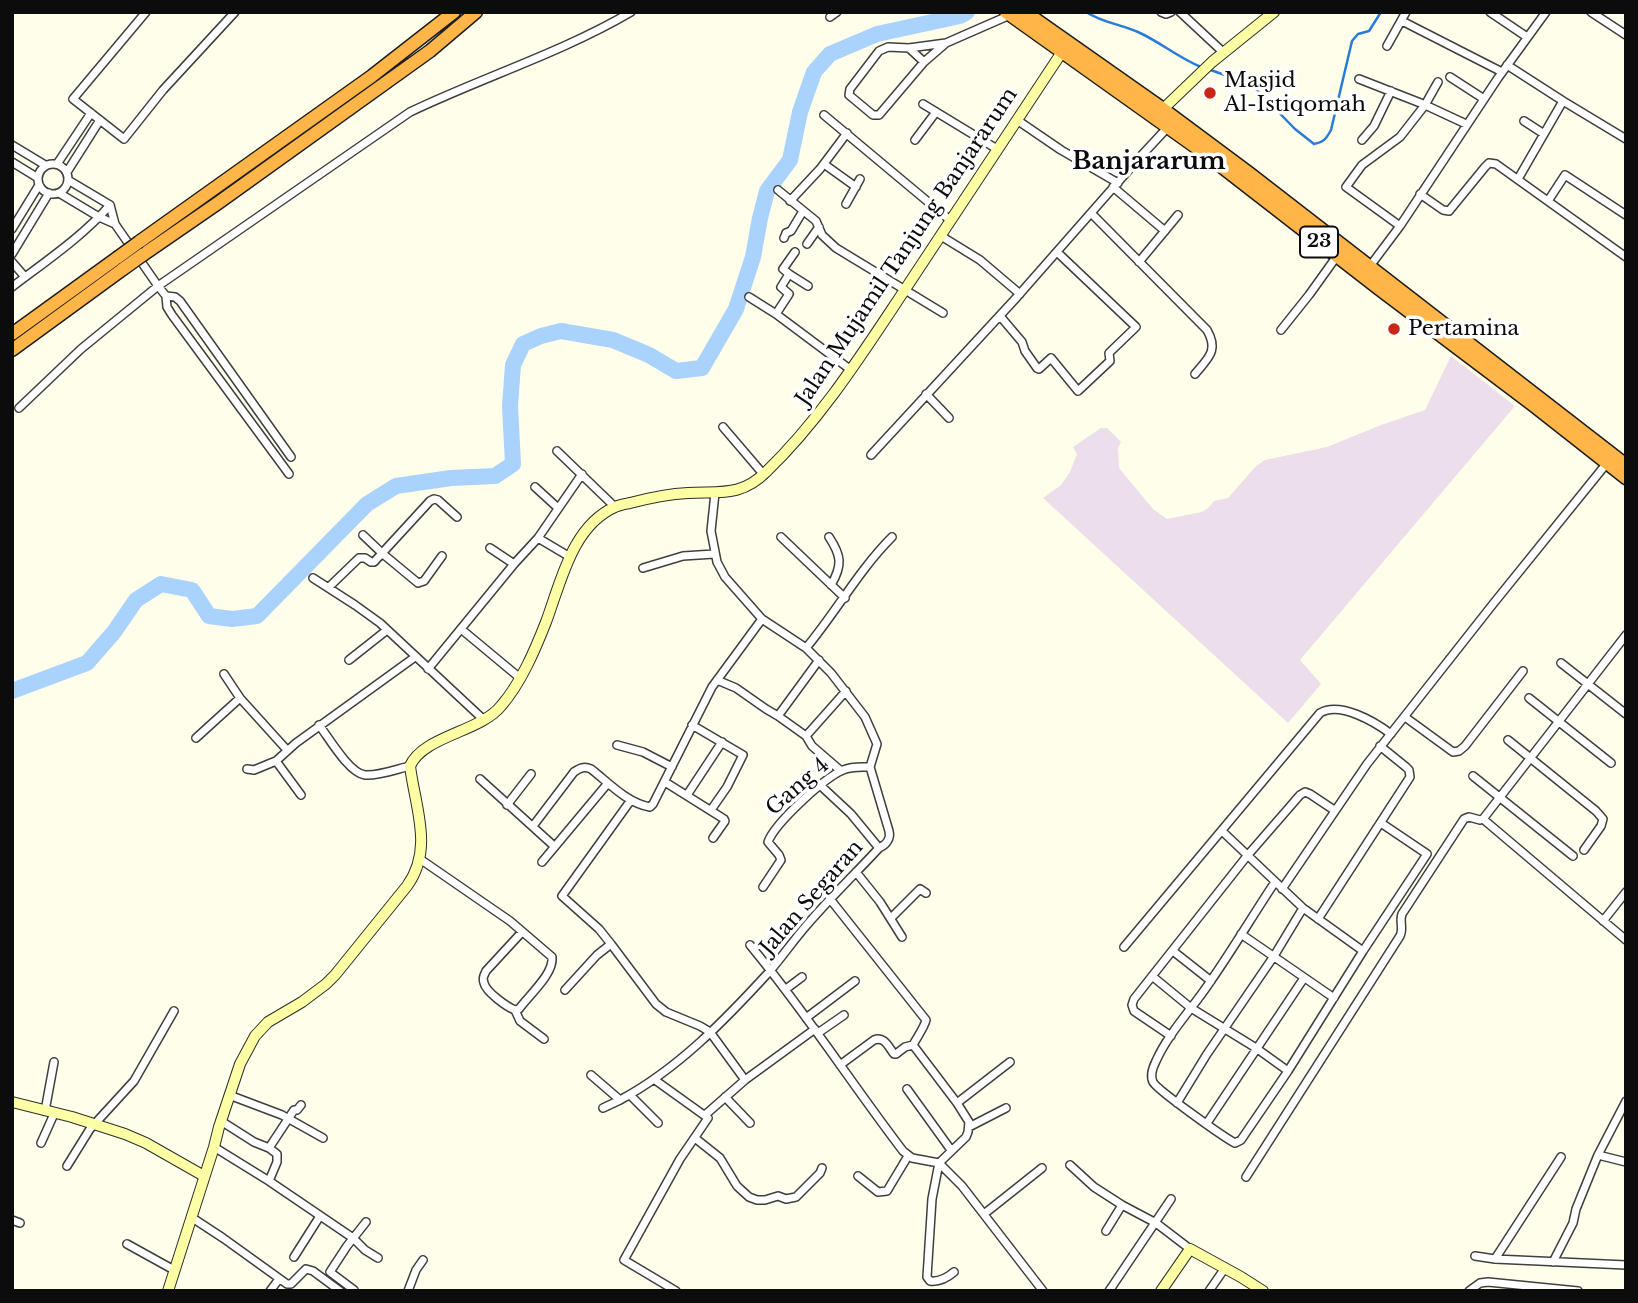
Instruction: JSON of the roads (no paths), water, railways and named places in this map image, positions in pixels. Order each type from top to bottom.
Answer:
[{"type":"highway","points":[[425,36],[442,12]]},
{"type":"highway","points":[[12,334],[141,248],[454,12]]},
{"type":"highway","points":[[141,248],[229,195],[430,51],[476,12]]},
{"type":"highway","name":"23","points":[[1025,12],[1163,109],[1370,266],[1388,288]]},
{"type":"highway","name":"23","points":[[1008,13],[1204,153],[1337,256],[1388,288],[1626,465]]},
{"type":"highway","points":[[12,350],[120,263]]},
{"type":"highway","name":"23","points":[[1433,322],[1626,478]]},
{"type":"street","points":[[146,12],[73,99],[124,139],[163,90],[235,12]]},
{"type":"street","points":[[19,408],[81,348],[158,286],[411,113],[558,49],[631,12]]},
{"type":"street","points":[[1161,12],[1171,12]]},
{"type":"street","points":[[1180,12],[1224,53]]},
{"type":"street","points":[[1163,109],[1212,62],[1274,12]]},
{"type":"street","points":[[1387,46],[1406,12]]},
{"type":"street","points":[[1490,12],[1527,37]]},
{"type":"street","points":[[1370,266],[1546,12]]},
{"type":"street","points":[[1591,12],[1626,35]]},
{"type":"street","points":[[946,43],[909,48],[888,47],[879,51],[849,94],[873,114],[879,115],[924,62],[946,43],[1008,13]]},
{"type":"street","points":[[1402,21],[1502,72]]},
{"type":"street","points":[[909,48],[924,62]]},
{"type":"street","name":"Jalan Mujamil Tanjung Banjararum","points":[[410,766],[414,757],[426,748],[484,720],[502,705],[520,678],[545,625],[570,557],[584,531],[593,522],[615,507],[660,496],[715,493],[744,488],[764,475],[802,434],[851,370],[1062,52]]},
{"type":"street","points":[[1507,65],[1626,139]]},
{"type":"street","points":[[1450,77],[1484,99]]},
{"type":"street","points":[[1359,79],[1466,124]]},
{"type":"street","points":[[1400,226],[1346,187],[1363,165],[1400,136],[1425,105],[1438,82]]},
{"type":"street","points":[[1362,141],[1374,126],[1391,91]]},
{"type":"street","points":[[1518,178],[1563,101]]},
{"type":"street","points":[[923,104],[998,149]]},
{"type":"street","points":[[915,140],[936,112]]},
{"type":"street","points":[[57,164],[91,113]]},
{"type":"street","points":[[824,115],[951,221]]},
{"type":"street","points":[[59,193],[64,189],[67,176],[100,120]]},
{"type":"street","points":[[1017,120],[1115,185],[1165,231]]},
{"type":"street","points":[[1524,121],[1544,134]]},
{"type":"street","points":[[871,455],[1020,294],[1168,127]]},
{"type":"street","points":[[790,201],[824,164],[847,133]]},
{"type":"street","points":[[12,145],[45,165]]},
{"type":"street","points":[[12,162],[38,181],[43,190],[59,193],[115,224]]},
{"type":"street","points":[[12,229],[38,181],[41,168],[50,163],[63,167],[67,176],[110,205],[115,224],[166,296],[166,307],[289,474]]},
{"type":"street","points":[[1420,194],[1443,210],[1449,211],[1489,163],[1498,165],[1626,257]]},
{"type":"street","points":[[824,164],[856,187]]},
{"type":"street","points":[[1548,201],[1565,174],[1626,215]]},
{"type":"street","points":[[846,204],[860,179]]},
{"type":"street","points":[[778,190],[816,221],[822,234],[836,248],[943,313]]},
{"type":"street","points":[[12,254],[49,193]]},
{"type":"street","points":[[12,286],[69,243],[110,205]]},
{"type":"street","points":[[784,238],[803,211]]},
{"type":"street","points":[[1091,213],[1203,324],[1211,336],[1213,349],[1195,374]]},
{"type":"street","points":[[1139,262],[1178,215]]},
{"type":"street","points":[[807,244],[819,228]]},
{"type":"street","points":[[941,236],[980,260],[1020,294]]},
{"type":"street","points":[[795,252],[783,269],[808,286]]},
{"type":"street","points":[[1000,316],[1022,342],[1037,368],[1040,369],[1051,358],[1078,391],[1110,361],[1109,353],[1138,329],[1057,252]]},
{"type":"street","points":[[1281,330],[1337,256]]},
{"type":"street","points":[[12,262],[25,277]]},
{"type":"street","points":[[776,314],[788,297],[788,293],[781,287],[789,274]]},
{"type":"street","points":[[166,296],[180,301],[291,457]]},
{"type":"street","points":[[749,297],[851,370]]},
{"type":"street","points":[[224,387],[235,380]]},
{"type":"street","points":[[926,394],[949,418]]},
{"type":"street","points":[[723,427],[764,475]]},
{"type":"street","points":[[557,451],[615,507]]},
{"type":"street","points":[[1282,889],[1380,747],[1607,463]]},
{"type":"street","points":[[428,668],[538,538],[582,474]]},
{"type":"street","points":[[535,487],[558,508]]},
{"type":"street","name":"Jalan Segaran","points":[[715,493],[711,531],[714,554],[725,577],[762,619],[806,648],[831,673],[865,717],[877,744],[870,767],[890,834],[887,841],[830,899],[771,970],[908,1156]]},
{"type":"street","points":[[329,587],[359,558],[374,562],[430,501],[438,500],[457,517]]},
{"type":"street","points":[[363,535],[418,583],[424,581],[442,556]]},
{"type":"street","points":[[781,537],[845,598]]},
{"type":"street","points":[[828,537],[838,551],[839,559],[837,575],[831,585]]},
{"type":"street","points":[[806,648],[869,562],[892,537]]},
{"type":"street","points":[[538,538],[570,557]]},
{"type":"street","points":[[490,548],[514,565]]},
{"type":"street","points":[[643,568],[684,556],[714,554]]},
{"type":"street","points":[[313,578],[387,630],[484,720]]},
{"type":"street","points":[[533,826],[574,772],[585,767],[631,800],[650,807],[717,680],[762,619]]},
{"type":"street","points":[[461,629],[520,678]]},
{"type":"street","points":[[349,660],[387,630]]},
{"type":"street","points":[[1483,819],[1626,635]]},
{"type":"street","points":[[247,769],[276,761],[319,725],[415,657]]},
{"type":"street","points":[[778,716],[819,660]]},
{"type":"street","points":[[1561,663],[1626,714]]},
{"type":"street","points":[[1405,717],[1453,752],[1459,751],[1523,671]]},
{"type":"street","points":[[225,674],[240,698],[287,750]]},
{"type":"street","points":[[717,680],[736,688],[806,736],[812,746],[841,771]]},
{"type":"street","points":[[806,736],[846,691]]},
{"type":"street","points":[[196,738],[240,698]]},
{"type":"street","points":[[1530,698],[1611,763]]},
{"type":"street","points":[[1124,947],[1315,717],[1325,710],[1341,710],[1365,718],[1391,734]]},
{"type":"street","points":[[170,1290],[240,1064],[258,1033],[335,975],[407,886],[420,859],[421,838],[410,766],[371,775],[357,772],[319,725]]},
{"type":"street","points":[[692,725],[741,753],[743,757],[711,810]]},
{"type":"street","points":[[1508,740],[1601,816],[1603,822],[1584,850]]},
{"type":"street","points":[[689,792],[722,742]]},
{"type":"street","points":[[617,745],[643,752],[672,767]]},
{"type":"street","points":[[1318,919],[1410,777],[1406,767],[1380,747]]},
{"type":"street","points":[[276,761],[301,794]]},
{"type":"street","name":"Gang 4","points":[[762,887],[781,860],[768,842],[789,814],[841,771],[852,767],[870,767]]},
{"type":"street","points":[[507,805],[531,774]]},
{"type":"street","points":[[1473,776],[1573,856]]},
{"type":"street","points":[[480,779],[554,846]]},
{"type":"street","points":[[665,782],[725,820],[713,838]]},
{"type":"street","points":[[542,862],[608,783]]},
{"type":"street","points":[[821,786],[851,814],[879,848]]},
{"type":"street","points":[[1171,1036],[1134,1011],[1134,999],[1247,856],[1302,793],[1310,794],[1334,810]]},
{"type":"street","points":[[631,800],[562,897],[599,929],[656,1004],[666,1012],[710,1032],[746,1080]]},
{"type":"street","points":[[1246,1177],[1400,936],[1401,917],[1464,820],[1469,817],[1483,819],[1626,940]]},
{"type":"street","points":[[1381,823],[1437,860]]},
{"type":"street","points":[[1222,831],[1303,908],[1363,951]]},
{"type":"street","points":[[1275,882],[1211,981],[1171,1036],[1156,1061],[1152,1077],[1155,1084],[1177,1102],[1235,1143],[1239,1142],[1288,1071],[1427,854]]},
{"type":"street","points":[[420,859],[551,955],[553,963],[548,973],[521,1007],[515,1010]]},
{"type":"street","points":[[856,872],[902,937]]},
{"type":"street","points":[[891,918],[920,889],[926,893]]},
{"type":"street","points":[[1603,921],[1626,892]]},
{"type":"street","points":[[830,899],[924,1017],[925,1025],[912,1045],[895,1054],[883,1040],[875,1039],[840,1065]]},
{"type":"street","points":[[1177,1102],[1303,908]]},
{"type":"street","points":[[516,927],[483,977],[486,987],[515,1010],[520,1021],[544,1039]]},
{"type":"street","points":[[1241,934],[1334,998]]},
{"type":"street","points":[[565,990],[597,955],[611,944]]},
{"type":"street","points":[[603,1108],[654,1080],[710,1032],[771,970],[750,945]]},
{"type":"street","points":[[1173,951],[1211,981]]},
{"type":"street","points":[[1152,976],[1191,1008],[1288,1071]]},
{"type":"street","points":[[786,989],[802,977]]},
{"type":"street","points":[[1207,1123],[1304,978]]},
{"type":"street","points":[[806,1018],[855,981]]},
{"type":"street","points":[[67,1166],[90,1129],[134,1081],[174,1011]]},
{"type":"street","points":[[705,1115],[746,1080],[844,1015]]},
{"type":"street","points":[[912,1045],[969,1122],[966,1137],[939,1163],[932,1199],[926,1274],[928,1280],[936,1282],[946,1279],[954,1272]]},
{"type":"street","points":[[41,1143],[49,1112],[54,1062]]},
{"type":"street","points":[[957,1103],[1010,1062]]},
{"type":"street","points":[[591,1074],[620,1100]]},
{"type":"street","points":[[654,1080],[708,1119],[680,1159],[624,1260],[676,1291]]},
{"type":"street","points":[[907,1089],[951,1150]]},
{"type":"street","points":[[229,1095],[287,1118],[323,1138]]},
{"type":"street","points":[[630,1095],[658,1123]]},
{"type":"street","points":[[725,1097],[750,1123]]},
{"type":"street","points":[[1553,1262],[1573,1223],[1598,1155],[1626,1101]]},
{"type":"street","points":[[12,1102],[125,1134],[204,1176]]},
{"type":"street","points":[[269,1148],[287,1118],[301,1105]]},
{"type":"street","points":[[969,1127],[1006,1108]]},
{"type":"street","points":[[221,1121],[277,1154],[278,1160],[268,1181]]},
{"type":"street","points":[[695,1138],[720,1158],[737,1186],[749,1197],[757,1200],[796,1197],[822,1168]]},
{"type":"street","points":[[214,1147],[353,1238],[378,1258]]},
{"type":"street","points":[[1598,1155],[1626,1162]]},
{"type":"street","points":[[858,1176],[873,1189],[884,1192],[889,1189],[908,1156],[939,1163],[984,1214],[1043,1291]]},
{"type":"street","points":[[1495,1259],[1561,1157]]},
{"type":"street","points":[[1070,1165],[1094,1187],[1156,1223],[1190,1249],[1262,1291]]},
{"type":"street","points":[[984,1214],[1042,1168]]},
{"type":"street","points":[[1109,1291],[1171,1199]]},
{"type":"street","points":[[1106,1231],[1122,1205]]},
{"type":"street","points":[[294,1257],[320,1216]]},
{"type":"street","points":[[191,1217],[287,1284],[291,1284],[306,1269],[313,1271],[340,1291]]},
{"type":"street","points":[[354,1290],[330,1273],[366,1222]]},
{"type":"street","points":[[127,1244],[174,1270]]},
{"type":"street","points":[[1161,1291],[1190,1249]]},
{"type":"street","points":[[1475,1256],[1626,1265]]},
{"type":"street","points":[[408,1291],[423,1260]]},
{"type":"street","points":[[1209,1291],[1225,1268]]},
{"type":"street","points":[[270,1291],[279,1279]]},
{"type":"street","points":[[1469,1291],[1480,1283],[1488,1282],[1578,1291]]},
{"type":"waterway","points":[[12,691],[87,663],[114,632],[136,600],[161,584],[192,590],[209,616],[232,619],[257,616],[367,504],[396,486],[451,478],[495,476],[513,464],[510,406],[513,365],[523,344],[561,331],[613,340],[649,355],[676,371],[702,368],[736,309],[753,257],[767,191],[790,160],[800,112],[814,72],[830,54],[877,34],[960,16],[967,12]]},
{"type":"waterway","points":[[1086,12],[1138,32],[1201,67]]},
{"type":"waterway","points":[[1208,69],[1256,89],[1295,129],[1314,144],[1324,140],[1331,130],[1352,41],[1358,34],[1369,31],[1381,12]]},
{"type":"place","name":"Masjid Al-Istiqomah","points":[[1210,93]]},
{"type":"place","name":"Pertamina","points":[[1394,329]]},
{"type":"district","name":"Banjararum","points":[[1149,162]]}]
